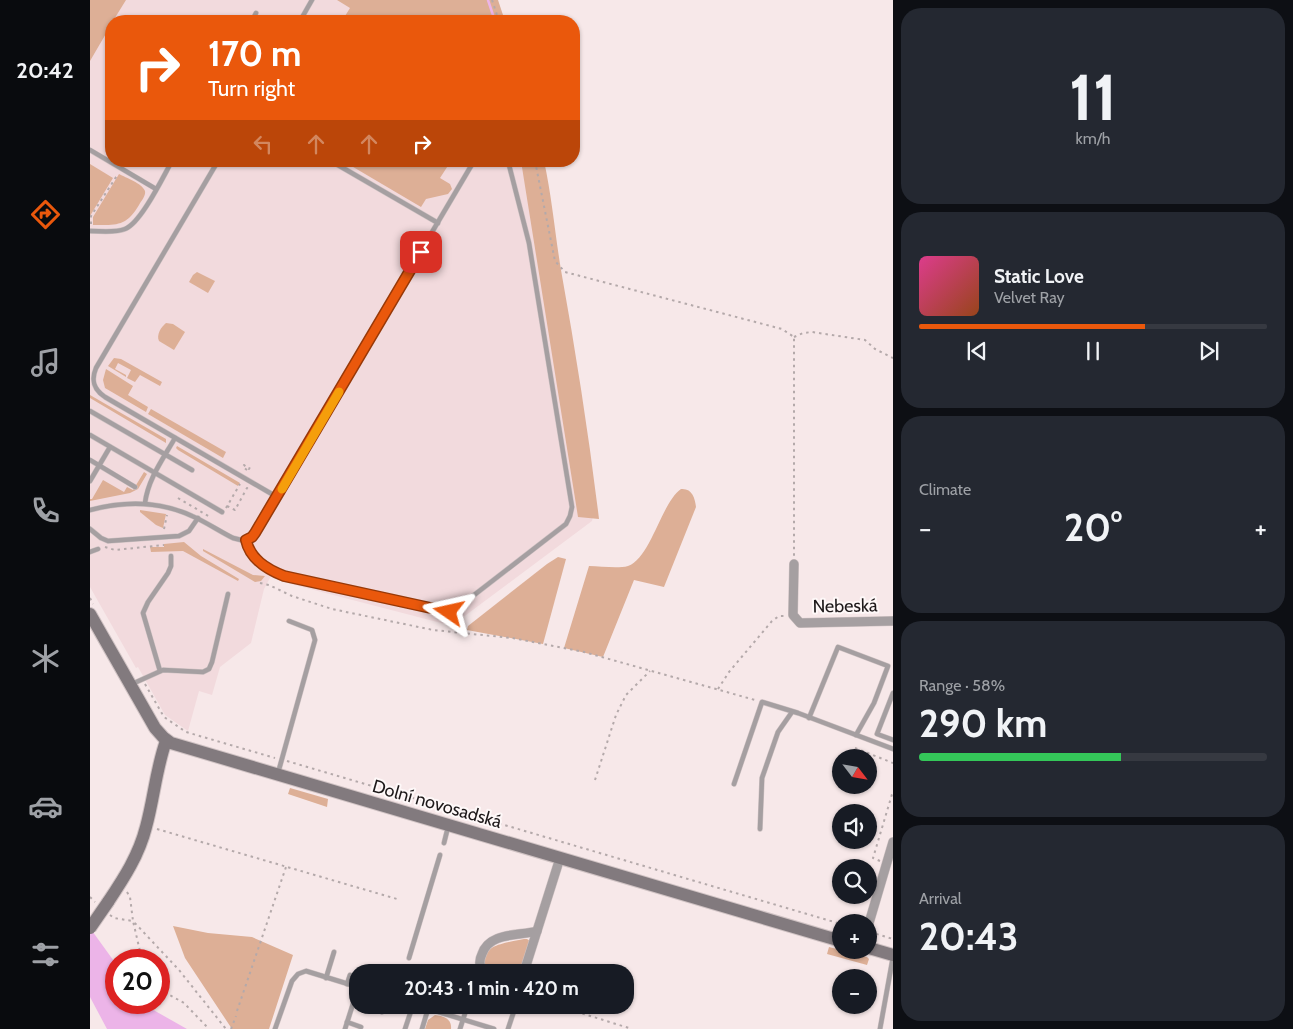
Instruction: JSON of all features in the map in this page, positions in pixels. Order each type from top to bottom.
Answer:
[{"type":"main road","points":[[90,614],[137,682],[158,733],[166,740],[144,836],[133,862],[119,886],[103,903],[90,928]]},
{"type":"main road","name":"Dolní novosadská","points":[[166,740],[199,752],[832,938]]},
{"type":"main road","points":[[877,950],[893,955]]},
{"type":"street","name":"Nebeská","points":[[794,564],[793,615],[800,623],[893,621]]},
{"type":"street","points":[[872,914],[893,842]]},
{"type":"street","points":[[525,964],[527,953],[537,931],[560,858]]},
{"type":"street","points":[[480,964],[480,957],[484,948],[490,942],[499,938],[537,931]]},
{"type":"lane","points":[[303,15],[312,0]]},
{"type":"lane","points":[[90,150],[105,159]]},
{"type":"lane","points":[[118,167],[156,190]]},
{"type":"lane","points":[[91,231],[118,231],[128,228],[138,220],[169,167]]},
{"type":"lane","points":[[215,167],[94,374],[94,384],[99,393],[277,497]]},
{"type":"lane","points":[[341,167],[438,224]]},
{"type":"lane","points":[[90,510],[107,506],[145,503],[172,508],[198,518],[233,538],[246,540],[252,537],[471,167]]},
{"type":"lane","points":[[246,540],[250,550],[257,559],[284,576],[449,612],[456,609],[566,524],[572,507],[566,465],[529,243],[510,167]]},
{"type":"lane","points":[[90,411],[192,470]]},
{"type":"lane","points":[[90,435],[222,512]]},
{"type":"lane","points":[[145,503],[147,490],[154,473],[176,438]]},
{"type":"lane","points":[[90,481],[110,447]]},
{"type":"lane","points":[[90,460],[135,487]]},
{"type":"lane","points":[[90,529],[108,541],[179,536],[189,531],[198,518]]},
{"type":"lane","points":[[90,552],[98,549]]},
{"type":"lane","points":[[160,671],[143,613],[148,602],[168,573],[171,566],[171,556]]},
{"type":"lane","points":[[137,682],[168,669],[203,672],[209,669],[228,594]]},
{"type":"lane","points":[[277,775],[315,640],[312,630],[289,621]]},
{"type":"lane","points":[[809,718],[838,647],[888,666],[874,703],[856,735]]},
{"type":"lane","points":[[893,693],[877,734],[893,740]]},
{"type":"lane","points":[[734,784],[762,702],[893,749]]},
{"type":"lane","points":[[760,829],[762,778],[778,732],[792,712]]},
{"type":"lane","points":[[444,843],[448,826]]},
{"type":"lane","points":[[408,958],[440,854]]},
{"type":"lane","points":[[326,978],[334,952]]},
{"type":"lane","points":[[880,1029],[893,955]]},
{"type":"lane","points":[[275,1029],[290,984],[300,972],[306,971],[347,984],[349,978]]},
{"type":"lane","points":[[345,1029],[350,1014]]},
{"type":"lane","points":[[405,1029],[411,1014]]},
{"type":"lane","points":[[422,1029],[426,1014]]},
{"type":"lane","points":[[444,1014],[482,1027],[494,1029]]},
{"type":"lane","points":[[460,1029],[465,1014]]},
{"type":"lane","points":[[508,1029],[513,1014]]},
{"type":"lane","points":[[347,1022],[362,1027]]},
{"type":"path","points":[[492,0],[497,15]]},
{"type":"path","points":[[535,167],[555,261],[565,272],[782,329],[794,337]]},
{"type":"path","points":[[91,231],[91,216],[121,169]]},
{"type":"path","points":[[794,337],[812,332],[865,340],[875,349],[893,358]]},
{"type":"path","points":[[794,337],[794,564]]},
{"type":"path","points":[[247,470],[243,467],[244,465],[249,469],[250,467]]},
{"type":"path","points":[[227,506],[234,510],[247,488],[252,491]]},
{"type":"path","points":[[175,502],[180,493]]},
{"type":"path","points":[[164,529],[168,515]]},
{"type":"path","points":[[260,583],[312,603],[342,611],[450,632],[512,638],[584,652],[762,702]]},
{"type":"path","points":[[718,689],[772,620],[779,616],[793,615]]},
{"type":"path","points":[[595,780],[619,708],[626,695],[651,670]]},
{"type":"path","points":[[137,682],[164,716],[186,732],[832,921]]},
{"type":"path","points":[[878,757],[893,763]]},
{"type":"path","points":[[882,862],[873,858],[886,809],[893,791]]},
{"type":"path","points":[[878,827],[882,828]]},
{"type":"path","points":[[152,828],[397,899]]},
{"type":"path","points":[[237,1010],[286,867]]},
{"type":"path","points":[[119,886],[128,894],[140,949]]},
{"type":"path","points":[[90,897],[103,903]]},
{"type":"path","points":[[111,916],[122,920],[134,921],[179,970],[226,1029]]},
{"type":"path","points":[[877,934],[893,939]]},
{"type":"path","points":[[170,996],[184,1003],[209,1029]]},
{"type":"path","points":[[584,1014],[632,1029]]},
{"type":"path","points":[[231,1029],[236,1016]]},
{"type":"shaded area","points":[[90,0],[126,0],[117,15],[105,15],[105,35],[90,61]]},
{"type":"shaded area","points":[[93,0],[476,0],[481,15],[105,15],[105,167],[530,167],[593,516],[592,521],[458,621],[445,624],[287,583],[271,576],[264,589],[251,643],[220,667],[212,695],[199,691],[188,731],[165,715],[90,587],[90,2]]},
{"type":"shaded area","points":[[337,0],[498,0],[503,15],[346,15],[350,8]]},
{"type":"shaded area","points":[[90,164],[113,178],[90,216]]},
{"type":"shaded area","points":[[353,167],[447,167],[440,178],[450,184],[452,189],[448,194],[426,199],[421,207]]},
{"type":"shaded area","points":[[522,167],[545,167],[582,394],[599,519],[578,517]]},
{"type":"shaded area","points":[[119,174],[141,186],[145,191],[144,197],[125,221],[114,224],[93,225],[93,217]]},
{"type":"shaded area","points":[[197,272],[215,281],[208,293],[189,282]]},
{"type":"shaded area","points":[[166,323],[173,324],[185,332],[174,350],[158,339],[162,327]]},
{"type":"shaded area","points":[[114,358],[121,359],[162,382],[160,386],[140,375],[135,382],[127,378],[131,370],[118,363],[115,369],[126,375],[126,377],[108,366]]},
{"type":"shaded area","points":[[106,369],[133,386],[128,395],[148,407],[146,412],[105,388],[103,380]]},
{"type":"shaded area","points":[[90,395],[166,439],[166,443],[90,398]]},
{"type":"shaded area","points":[[151,409],[226,452],[223,458],[148,414]]},
{"type":"shaded area","points":[[177,446],[240,483],[238,486],[178,450]]},
{"type":"shaded area","points":[[144,472],[147,474],[138,489],[130,493],[90,501],[103,480],[124,492],[127,487],[133,490]]},
{"type":"shaded area","points":[[681,489],[690,492],[694,497],[696,507],[664,587],[634,580],[603,657],[564,648],[589,566],[624,567],[636,561],[650,542],[674,496]]},
{"type":"shaded area","points":[[140,510],[166,514],[163,528],[156,525]]},
{"type":"shaded area","points":[[184,542],[201,556],[239,579],[238,581],[183,551],[151,552],[150,547],[164,547],[164,544]]},
{"type":"shaded area","points":[[203,549],[253,575],[265,576],[261,581],[255,582],[203,551]]},
{"type":"shaded area","points":[[558,557],[566,559],[543,644],[467,630],[468,626]]},
{"type":"shaded area","points":[[290,788],[328,799],[327,807],[288,794]]},
{"type":"shaded area","points":[[173,926],[208,933],[252,937],[293,955],[269,1029],[232,1029],[185,958]]},
{"type":"shaded area","points":[[90,928],[105,949],[105,1014],[160,1014],[187,1029],[107,1029],[90,997]]},
{"type":"shaded area","points":[[524,939],[530,941],[523,964],[485,964],[485,956],[488,951],[501,944]]},
{"type":"shaded area","points":[[829,947],[832,948],[832,955],[827,954]]},
{"type":"shaded area","points":[[845,959],[869,959],[867,965]]},
{"type":"shaded area","points":[[435,1015],[447,1019],[451,1029],[425,1029],[428,1020]]},
{"type":"waterway","points":[[488,0],[493,15]]},
{"type":"slow traffic","points":[[282,489],[339,392]]},
{"type":"route","points":[[421,252],[255,533],[246,540],[250,550],[257,559],[266,567],[284,576],[449,612]]}]
